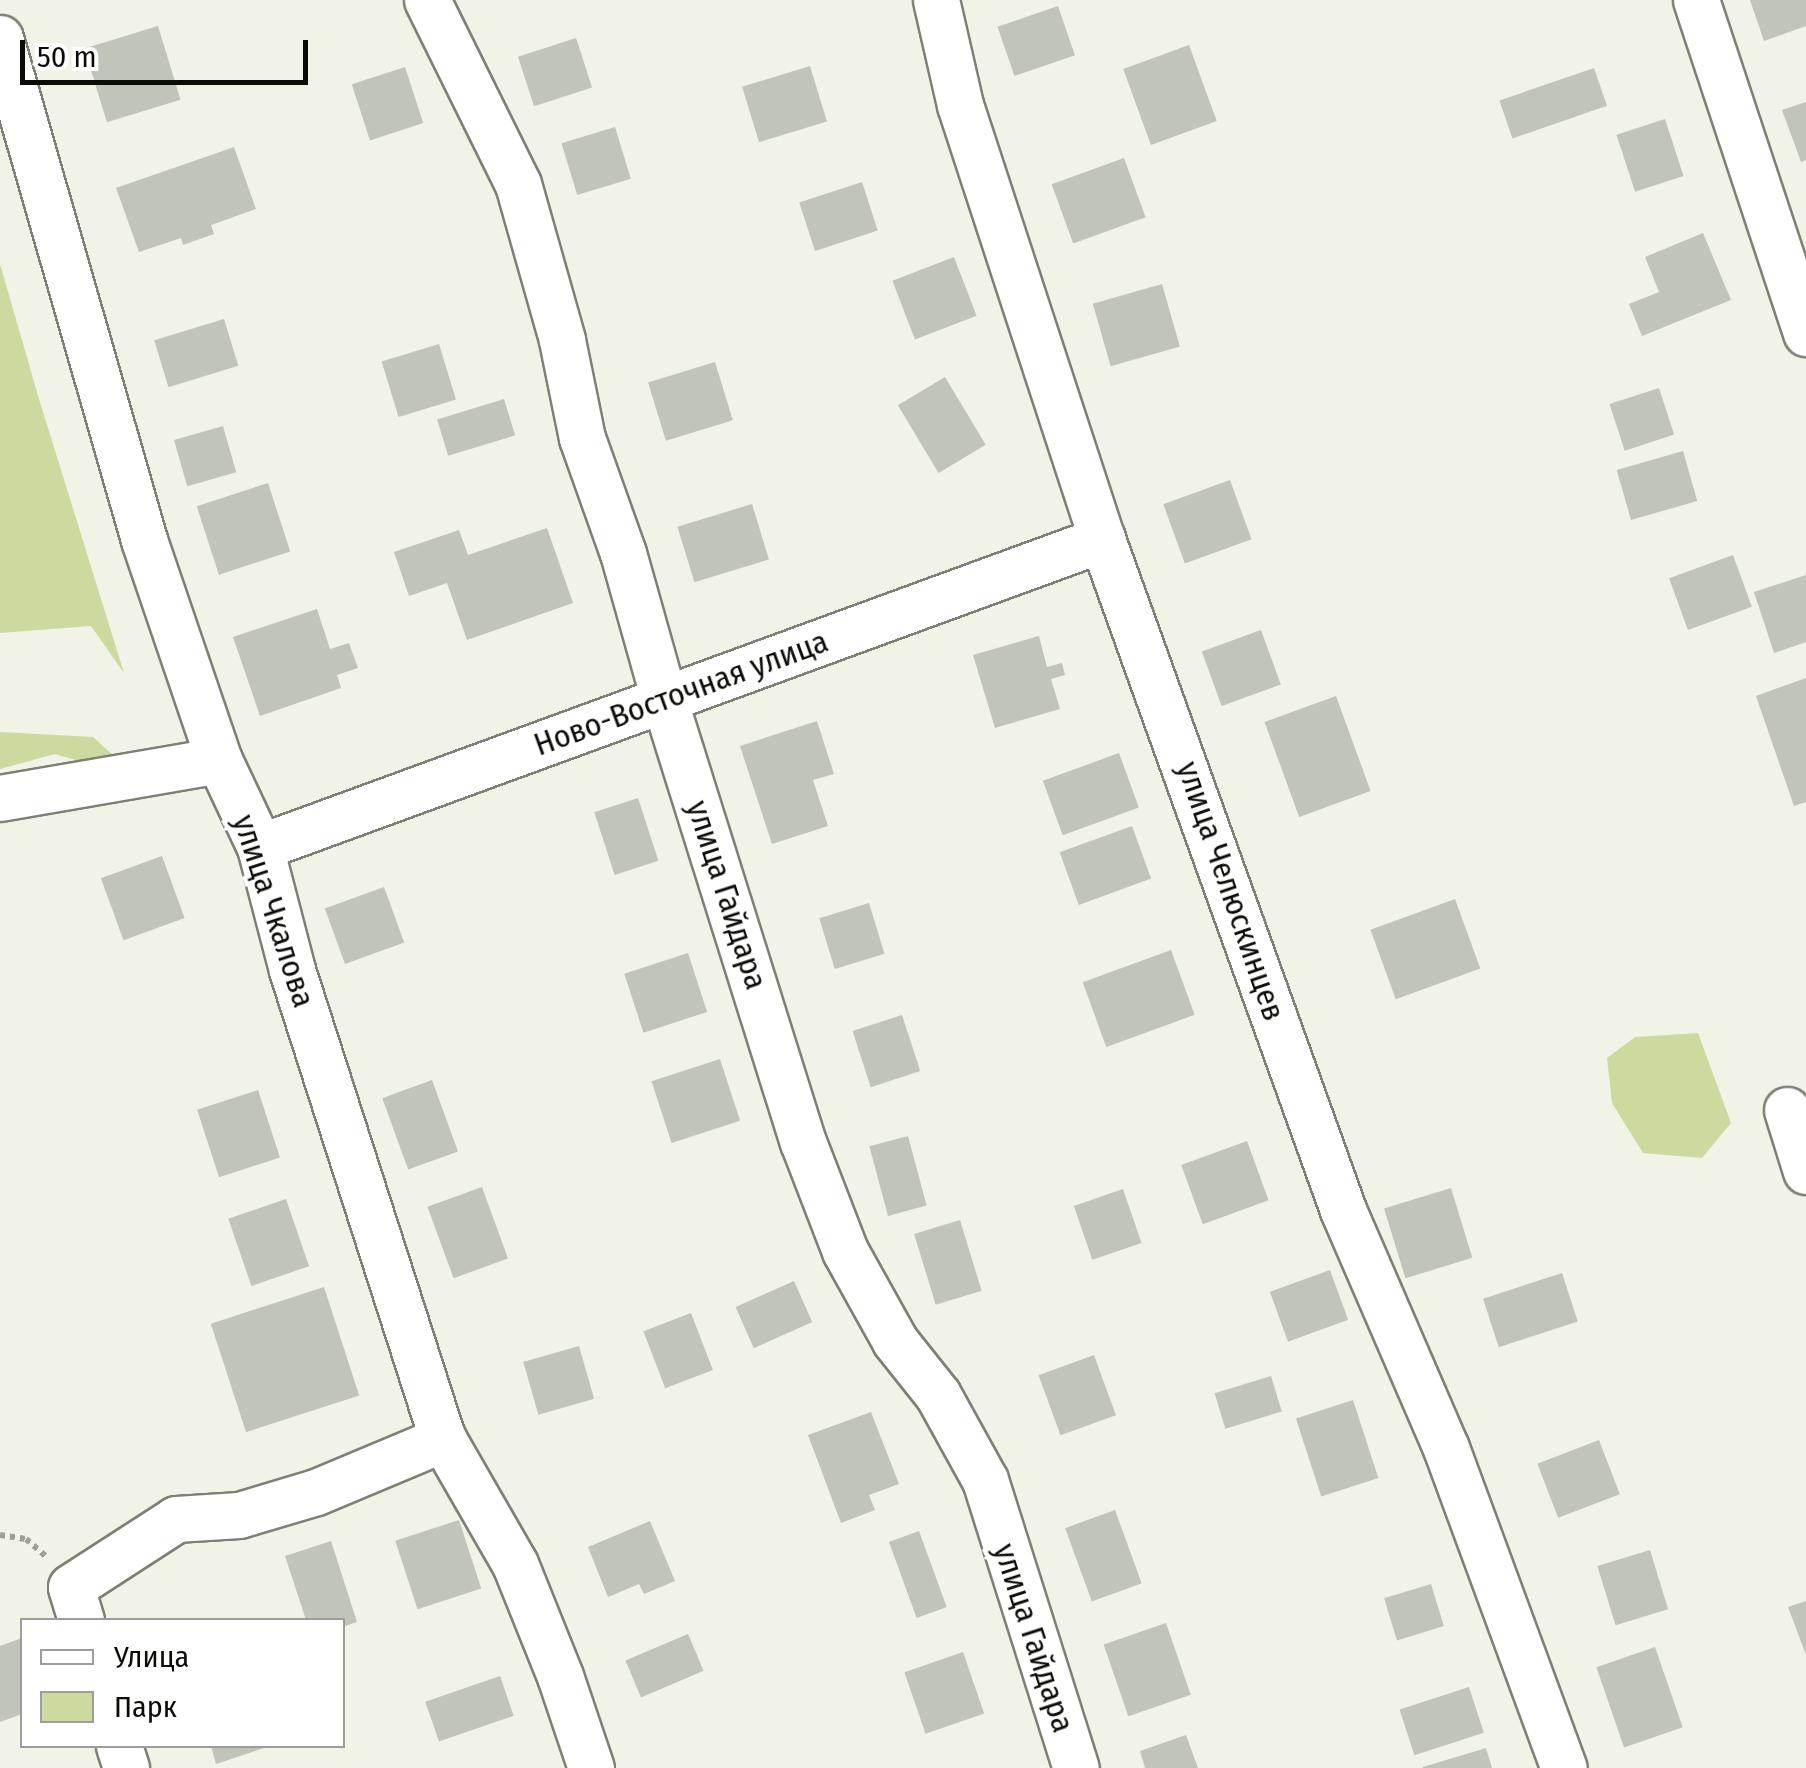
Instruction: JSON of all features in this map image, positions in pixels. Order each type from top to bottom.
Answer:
[{"type":"street","name":"улица Гайдара","points":[[427,0],[518,184],[562,340],[582,438],[623,554],[664,699],[803,1142],[845,1251],[896,1341],[938,1395],[985,1480],[1076,1768]]},
{"type":"street","name":"улица Челюскинцев","points":[[936,0],[960,105],[1102,539],[1344,1210],[1453,1466],[1564,1768]]},
{"type":"street","points":[[1696,0],[1806,333]]},
{"type":"street","name":"улица Чкалова","points":[[0,38],[144,540],[219,760],[260,846],[292,970],[443,1439],[515,1564],[560,1676],[590,1768]]},
{"type":"street","name":"Ново-Восточная улица","points":[[260,846],[1102,539]]},
{"type":"street","points":[[0,798],[66,790],[219,760]]},
{"type":"street","points":[[1786,1110],[1806,1171]]},
{"type":"street","points":[[76,1604],[176,1519],[239,1516],[316,1492],[443,1439]]},
{"type":"path","points":[[0,1535],[26,1540],[54,1563],[76,1604]]},
{"type":"green space","points":[[0,264],[124,673],[91,626],[0,633]]},
{"type":"green space","points":[[0,732],[93,737],[113,755],[97,766],[55,754],[0,769]]},
{"type":"green space","points":[[1698,1033],[1731,1123],[1702,1158],[1643,1153],[1612,1103],[1607,1058],[1635,1037]]},
{"type":"building","points":[[1750,0],[1806,0],[1806,26],[1764,41]]},
{"type":"building","points":[[1058,6],[1075,55],[1014,76],[997,27]]},
{"type":"building","points":[[158,26],[181,100],[107,122],[84,49]]},
{"type":"building","points":[[576,38],[592,87],[534,106],[518,57]]},
{"type":"building","points":[[1189,45],[1217,121],[1151,145],[1123,69]]},
{"type":"building","points":[[810,66],[827,121],[759,142],[742,87]]},
{"type":"building","points":[[405,67],[423,123],[370,140],[352,84]]},
{"type":"building","points":[[1594,68],[1607,106],[1512,138],[1499,101]]},
{"type":"building","points":[[1806,102],[1806,160],[1801,162],[1782,110]]},
{"type":"building","points":[[1665,119],[1684,176],[1635,192],[1616,135]]},
{"type":"building","points":[[615,127],[631,179],[577,195],[561,143]]},
{"type":"building","points":[[234,147],[256,209],[211,225],[214,234],[183,245],[181,238],[139,252],[116,188]]},
{"type":"building","points":[[1124,158],[1146,217],[1073,244],[1052,184]]},
{"type":"building","points":[[862,182],[878,231],[815,251],[799,202]]},
{"type":"building","points":[[1703,233],[1731,300],[1642,336],[1629,304],[1659,292],[1645,257]]},
{"type":"building","points":[[954,257],[977,316],[915,339],[892,281]]},
{"type":"building","points":[[1162,284],[1180,346],[1111,366],[1093,304]]},
{"type":"building","points":[[224,319],[238,366],[169,387],[154,340]]},
{"type":"building","points":[[439,344],[456,399],[399,417],[382,362]]},
{"type":"building","points":[[715,362],[733,420],[666,441],[648,382]]},
{"type":"building","points":[[945,377],[986,445],[939,473],[898,405]]},
{"type":"building","points":[[1659,388],[1674,435],[1625,451],[1610,404]]},
{"type":"building","points":[[504,399],[515,435],[448,456],[437,419]]},
{"type":"building","points":[[223,426],[236,472],[187,486],[174,440]]},
{"type":"building","points":[[1683,451],[1697,501],[1631,520],[1617,470]]},
{"type":"building","points":[[1230,480],[1252,539],[1185,563],[1163,504]]},
{"type":"building","points":[[268,483],[290,551],[219,575],[197,506]]},
{"type":"building","points":[[752,504],[769,559],[694,582],[677,527]]},
{"type":"building","points":[[547,528],[573,603],[467,640],[447,583],[409,596],[394,552],[459,530],[468,555]]},
{"type":"building","points":[[1733,555],[1752,607],[1688,630],[1669,578]]},
{"type":"building","points":[[1806,575],[1806,642],[1774,653],[1754,592]]},
{"type":"building","points":[[317,609],[330,649],[349,643],[358,668],[337,675],[341,688],[260,716],[233,637]]},
{"type":"building","points":[[1261,630],[1281,685],[1222,706],[1202,652]]},
{"type":"building","points":[[1039,636],[1047,667],[1062,663],[1065,675],[1051,679],[1060,709],[995,728],[973,655]]},
{"type":"building","points":[[1806,678],[1806,802],[1794,806],[1756,696]]},
{"type":"building","points":[[1336,696],[1371,791],[1299,817],[1265,722]]},
{"type":"building","points":[[817,721],[834,774],[813,780],[828,826],[772,844],[740,746]]},
{"type":"building","points":[[1119,753],[1139,808],[1063,835],[1043,781]]},
{"type":"building","points":[[638,798],[658,861],[615,875],[594,812]]},
{"type":"building","points":[[1132,826],[1151,879],[1079,905],[1060,852]]},
{"type":"building","points":[[162,856],[185,918],[123,940],[101,878]]},
{"type":"building","points":[[384,887],[404,942],[345,964],[325,909]]},
{"type":"building","points":[[1455,899],[1480,969],[1396,999],[1370,930]]},
{"type":"building","points":[[869,903],[884,954],[835,969],[819,918]]},
{"type":"building","points":[[1171,950],[1195,1015],[1106,1047],[1083,982]]},
{"type":"building","points":[[688,953],[707,1012],[643,1033],[624,974]]},
{"type":"building","points":[[902,1015],[920,1071],[871,1087],[853,1031]]},
{"type":"building","points":[[720,1059],[740,1121],[672,1143],[652,1081]]},
{"type":"building","points":[[432,1080],[458,1151],[408,1170],[382,1098]]},
{"type":"building","points":[[258,1090],[280,1158],[219,1177],[197,1110]]},
{"type":"building","points":[[908,1136],[927,1206],[888,1216],[869,1146]]},
{"type":"building","points":[[1247,1141],[1269,1200],[1203,1224],[1181,1165]]},
{"type":"building","points":[[482,1187],[508,1258],[453,1278],[427,1207]]},
{"type":"building","points":[[1451,1188],[1472,1258],[1405,1278],[1384,1208]]},
{"type":"building","points":[[1123,1189],[1142,1243],[1092,1260],[1074,1206]]},
{"type":"building","points":[[286,1199],[309,1266],[251,1286],[228,1219]]},
{"type":"building","points":[[960,1220],[982,1291],[936,1305],[914,1234]]},
{"type":"building","points":[[1330,1270],[1348,1320],[1288,1342],[1270,1292]]},
{"type":"building","points":[[1562,1273],[1578,1322],[1499,1347],[1483,1299]]},
{"type":"building","points":[[794,1281],[812,1322],[754,1348],[736,1307]]},
{"type":"building","points":[[324,1287],[359,1395],[246,1432],[211,1324]]},
{"type":"building","points":[[691,1313],[713,1370],[665,1388],[643,1331]]},
{"type":"building","points":[[579,1346],[594,1399],[538,1415],[523,1362]]},
{"type":"building","points":[[1094,1355],[1116,1415],[1060,1435],[1039,1375]]},
{"type":"building","points":[[1271,1376],[1282,1411],[1225,1429],[1215,1393]]},
{"type":"building","points":[[1353,1400],[1378,1478],[1321,1497],[1296,1419]]},
{"type":"building","points":[[871,1412],[899,1484],[869,1495],[875,1510],[841,1523],[808,1435]]},
{"type":"building","points":[[1599,1440],[1620,1494],[1558,1518],[1537,1464]]},
{"type":"building","points":[[1115,1510],[1142,1583],[1092,1601],[1065,1528]]},
{"type":"building","points":[[459,1520],[481,1588],[418,1609],[395,1541]]},
{"type":"building","points":[[650,1521],[675,1581],[644,1594],[639,1584],[608,1597],[588,1547]]},
{"type":"building","points":[[919,1531],[947,1607],[917,1618],[889,1542]]},
{"type":"building","points":[[331,1541],[357,1622],[345,1626],[345,1618],[305,1618],[285,1556]]},
{"type":"building","points":[[1650,1550],[1668,1609],[1616,1625],[1597,1566]]},
{"type":"building","points":[[1431,1584],[1444,1626],[1397,1640],[1384,1598]]},
{"type":"building","points":[[1806,1601],[1806,1655],[1788,1607]]},
{"type":"building","points":[[1166,1623],[1191,1695],[1128,1716],[1104,1644]]},
{"type":"building","points":[[688,1634],[704,1671],[641,1697],[625,1661]]},
{"type":"building","points":[[20,1639],[20,1715],[0,1722],[0,1646]]},
{"type":"building","points":[[1655,1647],[1683,1727],[1624,1748],[1596,1667]]},
{"type":"building","points":[[963,1652],[984,1713],[926,1734],[904,1672]]},
{"type":"building","points":[[500,1676],[514,1716],[439,1741],[425,1702]]},
{"type":"building","points":[[1469,1687],[1484,1733],[1414,1755],[1400,1710]]},
{"type":"building","points":[[1186,1735],[1198,1768],[1145,1768],[1140,1751]]},
{"type":"building","points":[[212,1748],[264,1748],[216,1764]]},
{"type":"building","points":[[1486,1748],[1492,1768],[1423,1768],[1423,1767]]}]
